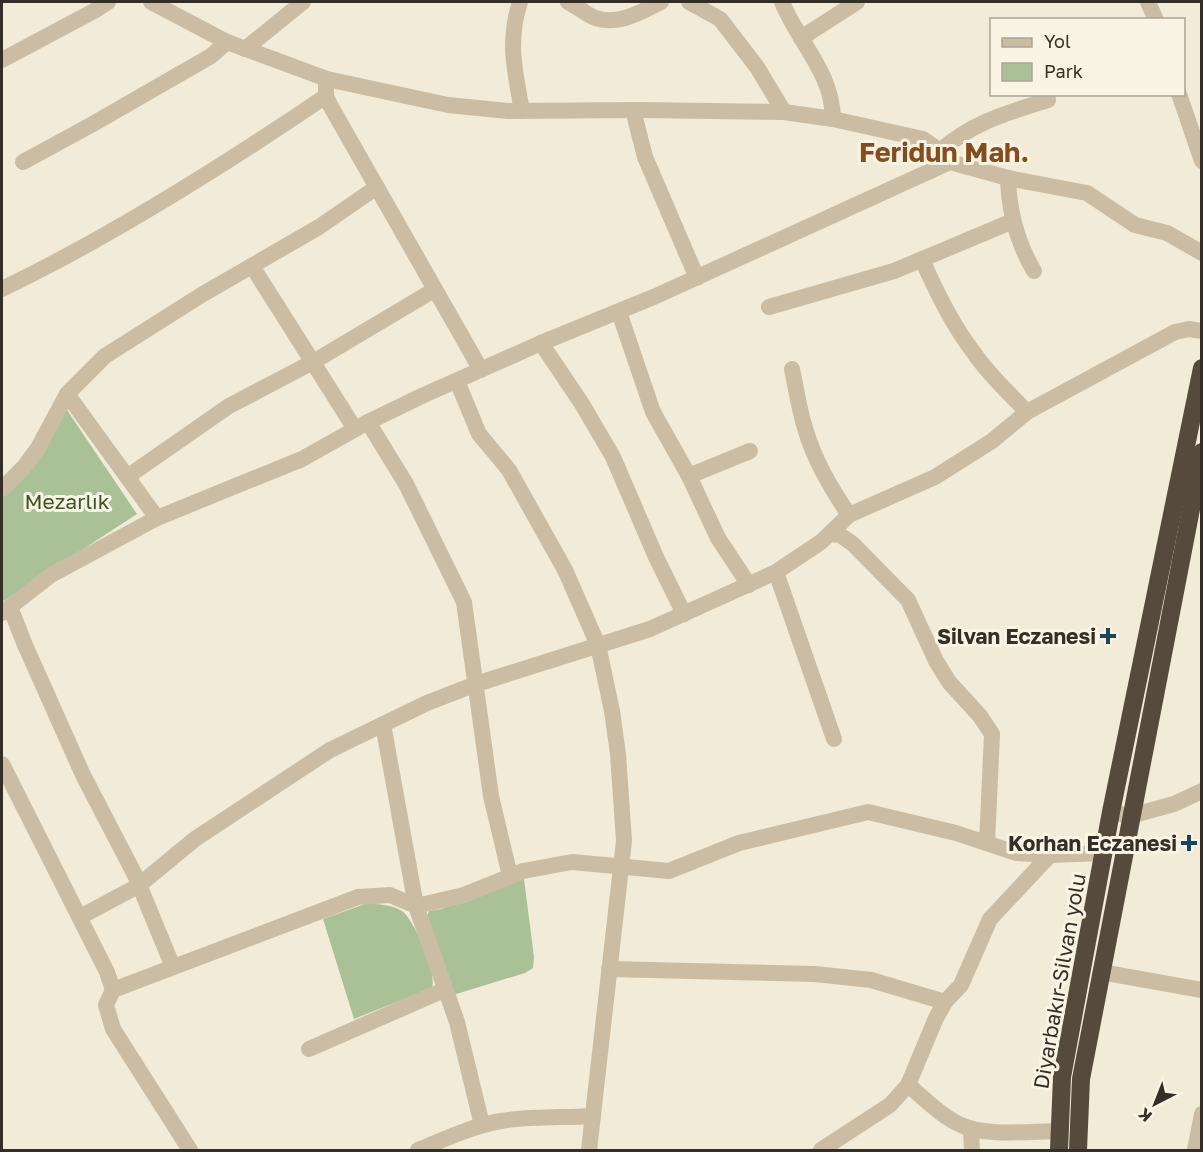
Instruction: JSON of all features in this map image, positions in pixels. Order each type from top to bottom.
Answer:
[{"type":"highway","name":"Diyarbakır-Silvan yolu","points":[[1059,1150],[1062,1077],[1112,812],[1202,368]]},
{"type":"highway","name":"Diyarbakır-Silvan yolu","points":[[1078,1150],[1081,1079],[1202,452]]},
{"type":"street","points":[[2,60],[108,2]]},
{"type":"street","points":[[245,50],[303,2]]},
{"type":"street","points":[[520,2],[512,32],[514,65],[522,111]]},
{"type":"street","points":[[568,2],[595,18],[618,21],[661,2]]},
{"type":"street","points":[[689,2],[720,19],[757,66],[784,112]]},
{"type":"street","points":[[782,2],[826,79],[832,101],[833,119]]},
{"type":"street","points":[[801,38],[857,2]]},
{"type":"street","points":[[1148,2],[1155,18]]},
{"type":"street","points":[[160,3],[227,42],[326,88],[448,105],[522,111],[784,112],[833,119],[922,139],[945,156],[1008,178],[1087,194],[1135,225],[1167,233],[1202,253]]},
{"type":"street","points":[[23,162],[211,56],[227,42]]},
{"type":"street","points":[[326,88],[330,105],[481,370]]},
{"type":"street","points":[[2,289],[53,263],[245,151],[326,88]]},
{"type":"street","points":[[1180,96],[1202,161]]},
{"type":"street","points":[[173,967],[135,875],[83,775],[25,645],[6,610],[51,575],[157,518],[302,459],[361,426],[481,370],[697,278],[945,156],[968,130],[990,118],[1048,100]]},
{"type":"street","points":[[633,110],[645,157],[697,278]]},
{"type":"street","points":[[1008,178],[1013,221],[1021,247],[1034,271]]},
{"type":"street","points":[[2,489],[24,467],[38,448],[67,394],[87,371],[122,344],[319,227],[377,187]]},
{"type":"street","points":[[769,307],[865,281],[1013,221]]},
{"type":"street","points":[[922,259],[943,304],[963,338],[988,371],[1027,412]]},
{"type":"street","points":[[252,266],[313,362],[406,484],[464,602],[491,796],[510,876]]},
{"type":"street","points":[[127,477],[229,406],[313,362],[434,290]]},
{"type":"street","points":[[619,312],[653,412],[689,477],[718,538],[749,585]]},
{"type":"street","points":[[80,917],[138,886],[195,839],[330,750],[383,724],[476,684],[650,629],[749,585],[796,561],[830,534],[849,515],[935,477],[992,441],[1027,412],[1175,332],[1189,329],[1202,332]]},
{"type":"street","points":[[541,343],[582,404],[613,458],[656,557],[684,614]]},
{"type":"street","points":[[792,369],[804,428],[831,488],[849,515]]},
{"type":"street","points":[[458,381],[479,434],[509,470],[565,570],[598,645],[612,711],[618,754],[624,841],[589,1150]]},
{"type":"street","points":[[67,394],[157,518]]},
{"type":"street","points":[[689,477],[750,451]]},
{"type":"street","points":[[830,534],[840,535],[853,544],[908,600],[936,661],[949,682],[980,716],[992,734],[987,843]]},
{"type":"street","points":[[776,572],[834,739]]},
{"type":"street","points":[[383,724],[416,906],[457,1022],[482,1125]]},
{"type":"street","points":[[2,764],[107,972],[113,990],[106,1005],[113,1029],[190,1150]]},
{"type":"street","points":[[1112,812],[1130,816],[1174,804],[1202,791]]},
{"type":"street","points":[[113,990],[358,897],[390,895],[416,906],[464,895],[523,871],[572,862],[669,871],[738,843],[868,812],[956,833],[1016,852],[1050,855],[1104,853]]},
{"type":"street","points":[[821,1150],[890,1105],[908,1085],[945,1002],[961,985],[990,919],[1050,855]]},
{"type":"street","points":[[609,969],[815,974],[871,980],[945,1002]]},
{"type":"street","points":[[1101,972],[1202,990]]},
{"type":"street","points":[[309,1049],[444,990]]},
{"type":"street","points":[[908,1085],[950,1119],[971,1129],[1060,1131]]},
{"type":"street","points":[[1195,1150],[1202,1114]]},
{"type":"street","points":[[418,1150],[482,1125],[524,1118],[593,1116]]},
{"type":"street","points":[[971,1129],[972,1150]]},
{"type":"green space","name":"Mezarlık","points":[[67,410],[137,514],[2,602],[2,495]]},
{"type":"green space","points":[[524,879],[534,957],[533,968],[525,973],[453,995],[427,917],[429,911],[441,909]]},
{"type":"green space","points":[[365,904],[379,904],[402,911],[419,936],[433,981],[432,988],[354,1019],[323,919]]},
{"type":"place","name":"Silvan Eczanesi","points":[[1108,636]]},
{"type":"place","name":"Korhan Eczanesi","points":[[1189,843]]},
{"type":"district","name":"Feridun Mah.","points":[[944,152]]}]
